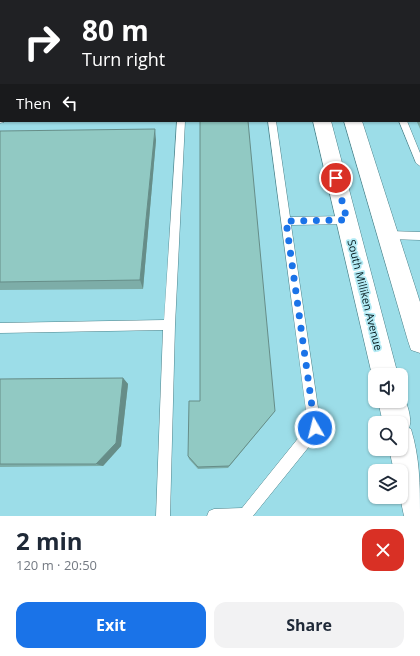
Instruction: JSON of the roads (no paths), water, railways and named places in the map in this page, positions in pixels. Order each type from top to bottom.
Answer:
[{"type":"main road","name":"South Milliken Avenue","points":[[322,122],[383,368]]},
{"type":"main road","points":[[352,122],[389,236],[420,341]]},
{"type":"main road","points":[[405,456],[420,516]]},
{"type":"lane","points":[[163,516],[169,325],[181,122]]},
{"type":"lane","points":[[214,516],[245,515],[315,428],[272,122]]},
{"type":"lane","points":[[402,122],[420,163]]},
{"type":"lane","points":[[286,221],[347,220]]},
{"type":"lane","points":[[389,236],[420,236]]},
{"type":"lane","points":[[0,328],[169,325]]}]
